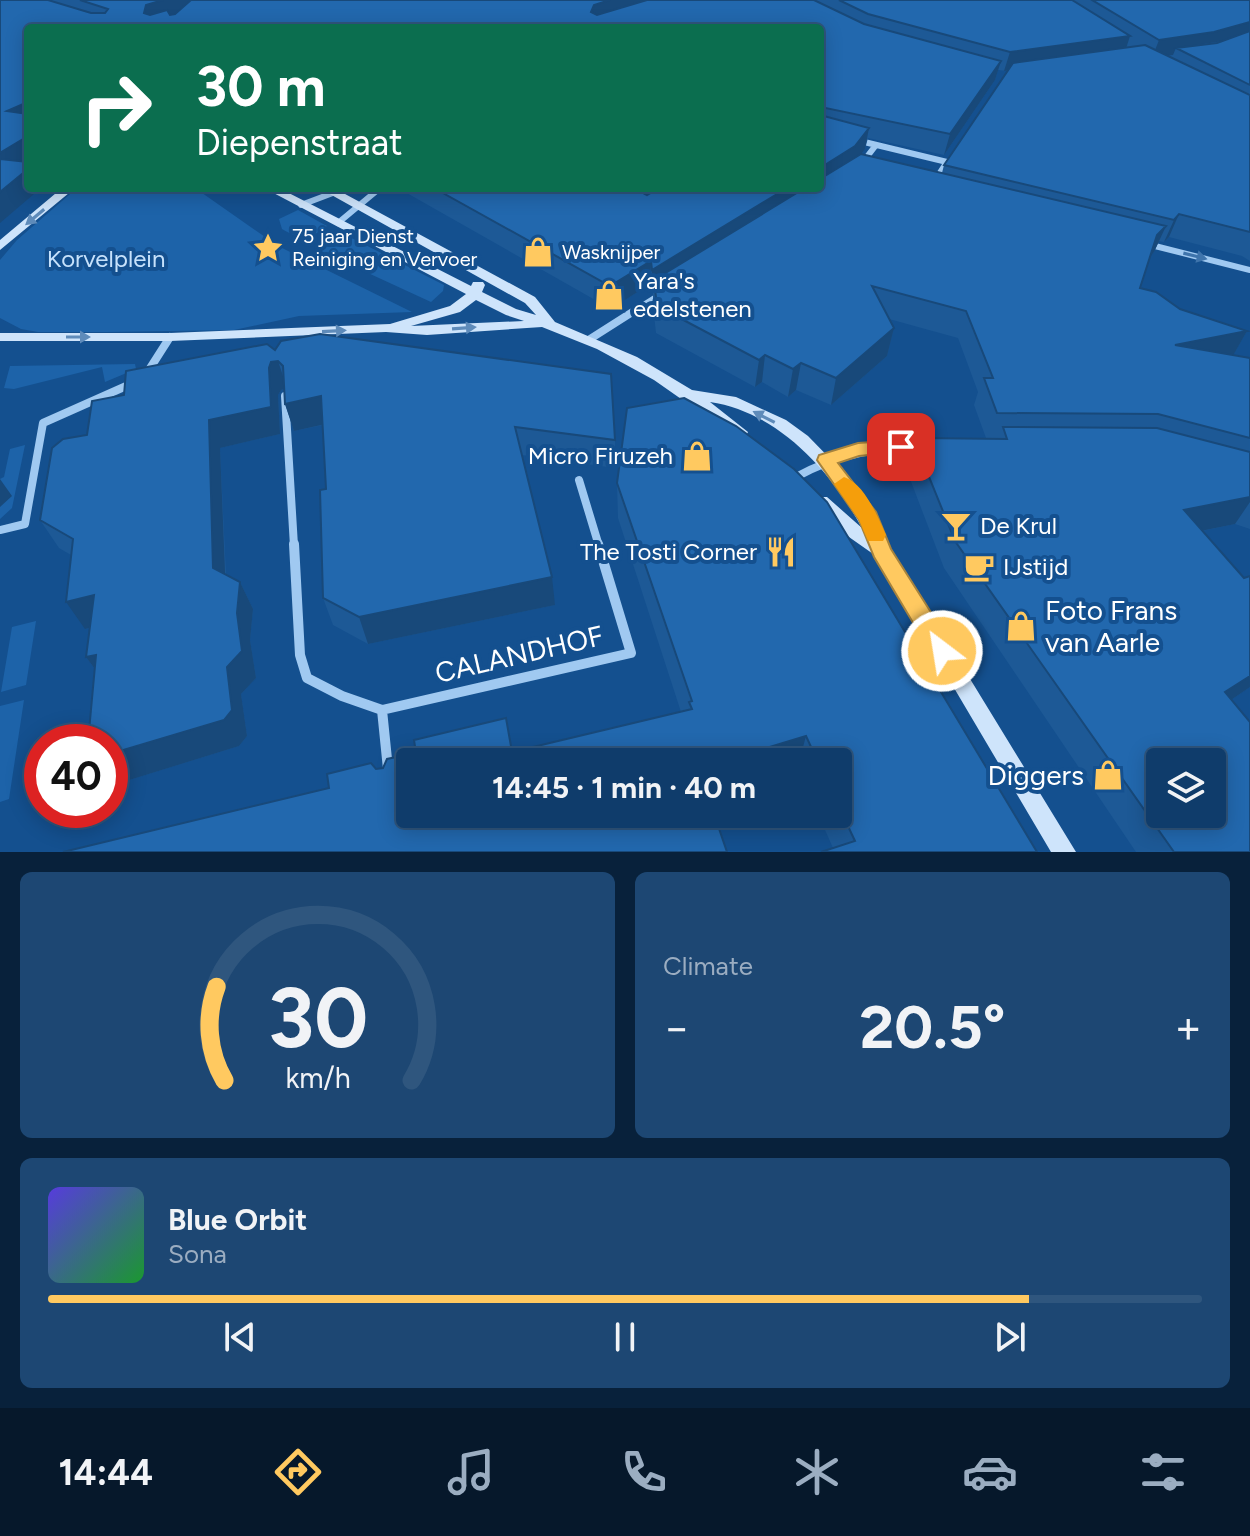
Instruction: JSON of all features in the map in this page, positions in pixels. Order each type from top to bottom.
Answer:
[{"type":"street","points":[[848,139],[947,162]]},
{"type":"street","points":[[855,172],[876,145]]},
{"type":"street","points":[[929,190],[955,149]]},
{"type":"street","points":[[0,246],[64,192]]},
{"type":"street","points":[[277,192],[511,312],[590,339],[692,394],[754,444]]},
{"type":"street","points":[[301,205],[328,192]]},
{"type":"street","points":[[338,192],[530,300],[550,323]]},
{"type":"street","points":[[338,223],[376,192]]},
{"type":"street","points":[[1143,243],[1250,270]]},
{"type":"street","points":[[0,337],[282,340],[386,328],[454,310],[476,294],[480,280],[478,272]]},
{"type":"street","points":[[590,339],[670,289]]},
{"type":"street","points":[[386,328],[427,331],[550,323]]},
{"type":"street","points":[[0,530],[25,524],[43,423],[138,380],[154,365],[170,337]]},
{"type":"street","points":[[692,394],[731,401],[772,420],[826,460],[868,517],[882,551],[1064,852]]},
{"type":"street","points":[[285,395],[300,655],[307,678],[342,696],[382,710],[389,779]]},
{"type":"street","points":[[882,551],[845,525],[791,473],[858,449],[931,447]]},
{"type":"street","name":"CALANDHOF","points":[[382,710],[631,653],[579,480]]},
{"type":"green space","name":"Korvelplein","points":[[72,192],[201,192],[278,246],[412,312],[299,316],[234,330],[38,332],[21,329],[0,318],[0,260],[17,240]]},
{"type":"green space","points":[[298,210],[327,226],[316,234],[305,236],[282,229],[279,219]]},
{"type":"green space","points":[[336,230],[444,285],[443,291],[431,302],[316,249]]},
{"type":"green space","points":[[135,364],[136,369],[105,382],[102,367],[14,389],[4,388],[10,366]]},
{"type":"green space","points":[[25,445],[12,508],[0,519],[0,479],[4,477],[10,449]]},
{"type":"green space","points":[[36,621],[26,685],[1,692],[12,627]]},
{"type":"green space","points":[[24,700],[9,799],[0,802],[0,706]]},
{"type":"building","points":[[0,0],[48,0],[91,13],[105,13],[108,9],[80,0],[163,0],[146,5],[144,13],[150,15],[167,10],[170,15],[191,0],[610,0],[594,5],[591,12],[597,15],[647,0],[814,0],[864,24],[1001,61],[950,134],[824,108],[824,24],[24,24],[24,104],[7,111],[24,113],[24,138],[0,153]]},
{"type":"building","points":[[839,0],[1072,0],[1130,36],[1010,52],[868,14]]},
{"type":"building","points":[[1092,0],[1250,0],[1250,22],[1214,32],[1159,40]]},
{"type":"building","points":[[1250,31],[1250,85],[1176,48],[1217,43]]},
{"type":"building","points":[[1145,45],[1250,95],[1250,232],[1179,214],[1174,220],[944,165],[1013,63]]},
{"type":"building","points":[[824,116],[869,128],[855,146],[824,165]]},
{"type":"building","points":[[861,154],[1166,226],[1157,235],[1140,288],[1156,292],[1180,309],[1247,331],[1175,345],[1250,358],[1250,438],[1158,414],[997,413],[984,378],[993,378],[966,311],[872,286],[894,328],[836,378],[801,363],[793,369],[765,355],[759,360],[657,306],[654,280],[798,192],[824,192],[824,177]]},
{"type":"building","points":[[0,159],[24,162],[24,172],[0,192]]},
{"type":"building","points":[[441,192],[641,192],[647,195],[652,192],[780,192],[652,270],[651,261],[610,286]]},
{"type":"building","points":[[320,334],[611,374],[615,440],[515,427],[552,577],[359,617],[323,598],[320,490],[326,489],[321,396],[285,404],[283,366],[278,361],[271,362],[271,407],[209,420],[213,568],[240,582],[237,613],[242,651],[227,667],[232,710],[224,720],[128,749],[128,724],[90,724],[96,655],[86,657],[94,595],[66,602],[73,539],[40,520],[52,448],[63,439],[87,435],[92,401],[124,395],[126,371],[267,344],[275,350],[281,341]]},
{"type":"building","points":[[684,398],[736,426],[794,469],[827,502],[1037,852],[821,852],[855,841],[849,828],[852,828],[852,748],[812,748],[806,736],[766,748],[529,748],[692,709],[689,702],[692,701],[617,483],[627,408]]},
{"type":"building","points":[[1003,427],[1157,428],[1250,452],[1250,497],[1184,510],[1244,578],[1250,576],[1250,676],[1225,692],[1250,722],[1250,852],[1174,852],[1157,828],[1226,828],[1226,748],[1146,748],[1146,812],[955,541],[919,452],[925,451],[920,438],[1007,439]]},
{"type":"building","points":[[506,718],[511,748],[415,748],[414,740]]},
{"type":"building","points":[[396,757],[396,828],[719,828],[727,852],[63,852],[329,788],[327,774],[371,763],[376,769],[383,768],[387,759]]},
{"type":"slow traffic","points":[[844,484],[868,517],[875,535]]},
{"type":"place","name":"75 jaar Dienst Reiniging en Vervoer","points":[[268,248]]},
{"type":"place","name":"Wasknijper","points":[[538,252]]},
{"type":"place","name":"Yara's edelstenen","points":[[609,295]]},
{"type":"place","name":"Micro Firuzeh","points":[[697,456]]},
{"type":"place","name":"De Krul","points":[[956,526]]},
{"type":"place","name":"The Tosti Corner","points":[[781,552]]},
{"type":"place","name":"IJstijd","points":[[979,567]]},
{"type":"place","name":"Foto Frans van Aarle","points":[[1021,626]]},
{"type":"place","name":"Diggers","points":[[1108,775]]},
{"type":"route","points":[[901,447],[858,449],[826,460],[868,517],[882,551],[942,651]]}]
